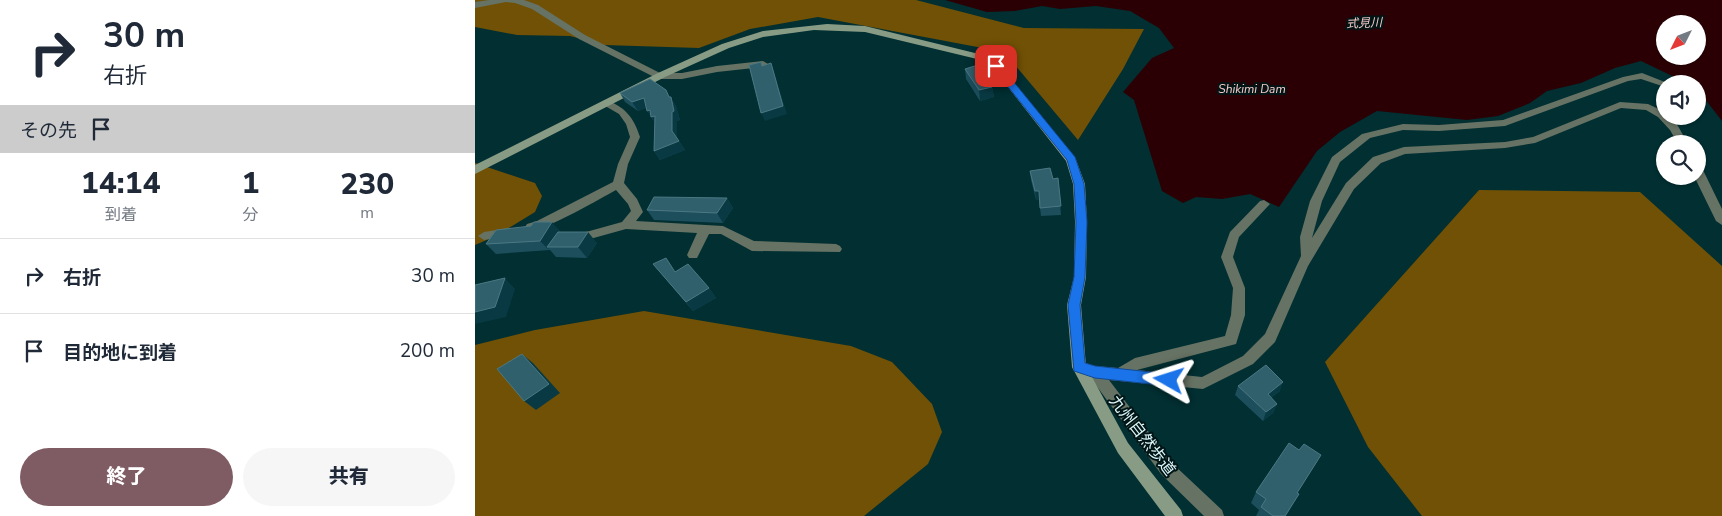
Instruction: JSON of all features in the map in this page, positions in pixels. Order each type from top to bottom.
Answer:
[{"type":"street","points":[[475,5],[516,0],[535,7],[582,38],[658,76],[683,76],[717,69],[763,64]]},
{"type":"street","points":[[475,170],[658,76],[761,34],[803,27],[865,29],[969,54],[996,66],[1071,160],[1079,184],[1081,222],[1080,277],[1074,305],[1079,367],[1123,448],[1175,516]]},
{"type":"street","points":[[1307,257],[1306,237],[1316,201],[1336,160],[1366,136],[1403,127],[1439,128],[1505,123],[1626,79],[1642,76],[1656,81]]},
{"type":"street","points":[[484,236],[513,232],[541,224],[618,184],[623,164],[635,137],[631,124],[623,112],[605,103]]},
{"type":"street","points":[[1079,367],[1095,372],[1203,383],[1248,360],[1270,338],[1307,257],[1350,186],[1377,160],[1404,152],[1505,145],[1535,140],[1620,105],[1648,107],[1662,115],[1678,135]]},
{"type":"street","points":[[618,184],[633,202],[637,212],[626,225]]},
{"type":"street","points":[[1704,185],[1722,221]]},
{"type":"street","points":[[1119,374],[1135,364],[1231,340],[1238,316],[1239,288],[1227,257],[1234,235],[1264,204]]},
{"type":"street","points":[[590,235],[626,225],[723,230],[752,246],[837,249]]},
{"type":"street","points":[[693,255],[705,229]]},
{"type":"street","name":"九州自然歩道","points":[[1095,372],[1167,469],[1216,516]]},
{"type":"shaded area","points":[[475,0],[916,0],[1024,28],[1144,29],[1123,69],[1078,140],[1004,52],[818,17],[750,29],[699,48],[604,45],[570,36],[517,35],[475,27]]},
{"type":"shaded area","points":[[475,163],[535,183],[542,196],[535,212],[496,236],[475,245]]},
{"type":"shaded area","points":[[1479,190],[1640,192],[1722,266],[1722,516],[1422,516],[1368,447],[1325,362]]},
{"type":"shaded area","points":[[644,311],[851,346],[892,362],[932,404],[942,432],[928,464],[864,516],[475,516],[475,345],[535,330]]},
{"type":"water","name":"Shikimi Dam","points":[[945,0],[1722,0],[1722,121],[1706,100],[1706,75],[1670,75],[1641,61],[1615,68],[1581,83],[1547,91],[1530,103],[1498,116],[1467,120],[1377,111],[1340,132],[1317,151],[1279,207],[1250,194],[1222,199],[1196,197],[1183,203],[1162,191],[1134,100],[1123,92],[1152,58],[1174,48],[1159,28],[1130,11],[1096,6],[1060,9],[1042,6],[1015,11],[987,12]]},
{"type":"building","points":[[761,62],[762,66],[771,63],[783,106],[761,113],[749,65]]},
{"type":"building","points":[[978,65],[992,87],[979,90],[965,69]]},
{"type":"building","points":[[650,79],[666,90],[669,97],[671,97],[674,111],[672,112],[672,131],[679,141],[654,151],[655,116],[651,117],[650,110],[647,111],[644,98],[632,102],[620,93]]},
{"type":"building","points":[[1050,168],[1053,179],[1058,178],[1061,206],[1040,208],[1039,191],[1035,191],[1030,171]]},
{"type":"building","points":[[654,197],[727,198],[717,213],[647,210]]},
{"type":"building","points":[[534,222],[552,222],[540,241],[486,244],[496,230],[531,226]]},
{"type":"building","points":[[558,232],[588,232],[578,247],[547,247]]},
{"type":"building","points":[[666,258],[675,272],[688,264],[709,288],[686,302],[653,264]]},
{"type":"building","points":[[505,278],[495,307],[475,312],[475,285]]},
{"type":"building","points":[[522,354],[549,384],[524,401],[497,369]]},
{"type":"building","points":[[1266,365],[1283,382],[1268,394],[1277,404],[1266,412],[1238,386]]},
{"type":"building","points":[[1289,443],[1299,450],[1304,444],[1321,455],[1285,516],[1273,516],[1261,507],[1266,499],[1256,492]]},
{"type":"route","points":[[996,66],[1071,160],[1079,184],[1081,222],[1080,277],[1074,305],[1079,367],[1095,372],[1169,380]]},
{"type":"water label","name":"式見川","points":[[1364,23]]}]
